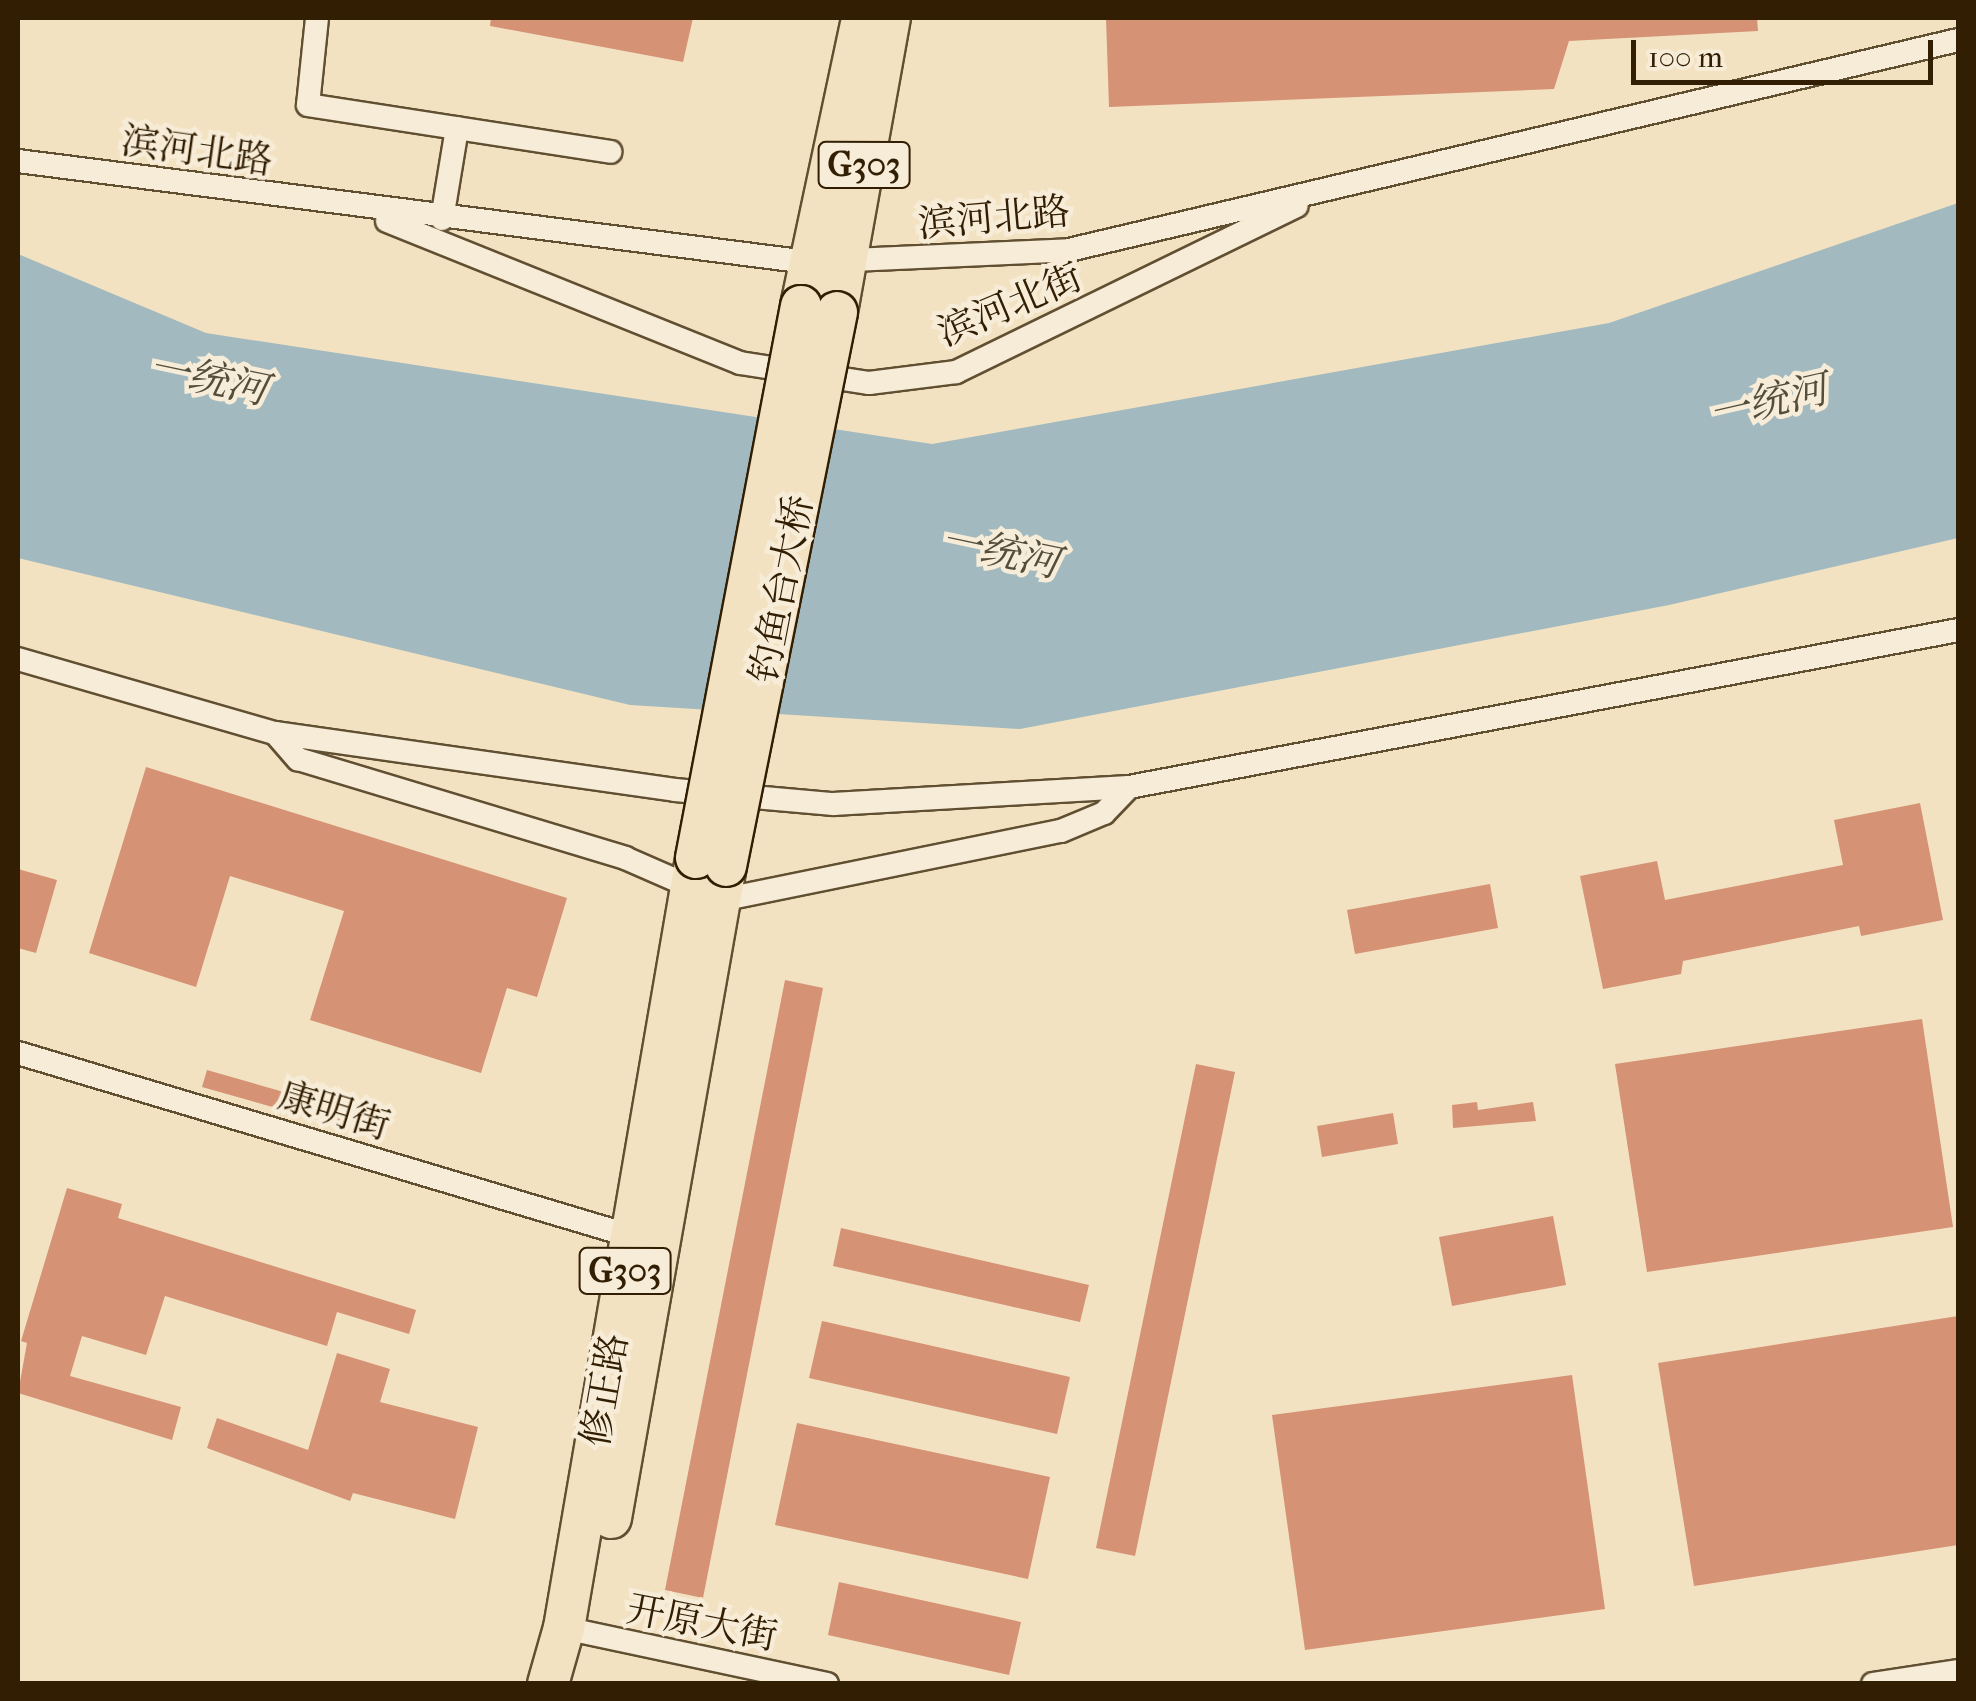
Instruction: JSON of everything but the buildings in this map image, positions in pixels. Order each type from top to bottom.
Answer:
[{"type":"highway","name":"G303","points":[[828,263],[862,18]]},
{"type":"highway","name":"G303","points":[[828,263],[890,18]]},
{"type":"highway","name":"钓鱼台大桥","points":[[708,879],[828,263]]},
{"type":"highway","name":"修正路","points":[[576,1684],[577,1632],[631,1236],[708,879]]},
{"type":"highway","name":"修正路","points":[[548,1684],[577,1632],[708,879]]},
{"type":"street","points":[[318,18],[308,106],[610,152]]},
{"type":"street","name":"滨河北路","points":[[18,161],[360,210],[828,263],[1069,250],[1958,40]]},
{"type":"street","points":[[442,220],[457,128]]},
{"type":"street","name":"滨河北街","points":[[360,210],[740,363],[869,383],[956,372],[1332,188]]},
{"type":"street","points":[[18,659],[275,733],[668,790],[833,804],[1129,787],[1958,630]]},
{"type":"street","points":[[275,733],[298,758],[625,858],[708,879],[1061,831],[1104,813],[1129,787]]},
{"type":"street","name":"康明街","points":[[18,1053],[631,1236]]},
{"type":"street","name":"开原大街","points":[[577,1632],[827,1684]]},
{"type":"street","points":[[1872,1684],[1958,1671]]},
{"type":"water","name":"一统河","points":[[1958,203],[1958,538],[1669,605],[1020,729],[630,705],[18,558],[18,254],[206,333],[932,444],[1609,323]]}]
